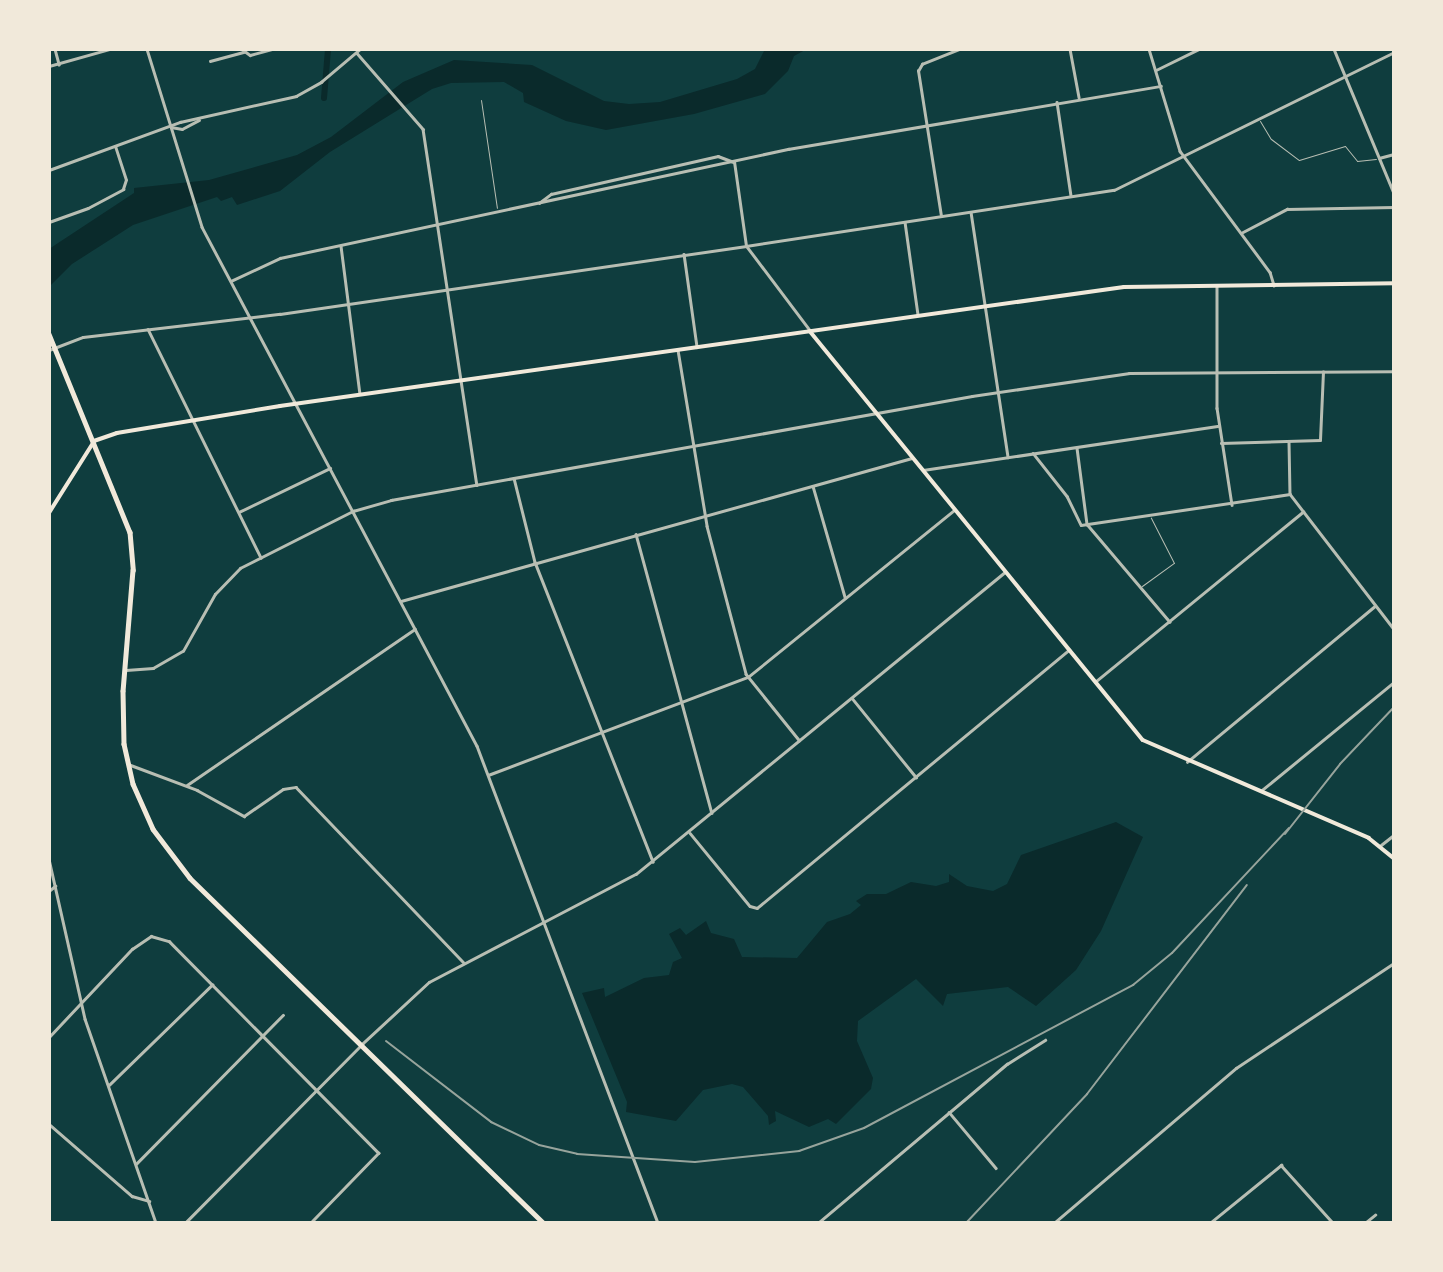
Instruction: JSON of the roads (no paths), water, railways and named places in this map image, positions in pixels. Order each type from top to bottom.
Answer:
[{"type":"highway","points":[[49,334],[125,514],[131,542],[122,720],[128,764],[147,818],[180,867],[544,1223]]},
{"type":"main road","points":[[49,513],[94,442],[191,421],[297,403],[1135,286],[1394,283]]},
{"type":"main road","points":[[810,331],[1143,740],[1187,762],[1381,845],[1394,858]]},
{"type":"street","points":[[55,49],[59,64]]},
{"type":"street","points":[[49,66],[110,49]]},
{"type":"street","points":[[147,49],[194,206],[415,628],[488,775],[658,1223]]},
{"type":"street","points":[[210,61],[243,51],[273,49]]},
{"type":"street","points":[[49,170],[171,127],[296,96],[321,82],[360,49]]},
{"type":"street","points":[[941,216],[918,71],[922,64],[959,49]]},
{"type":"street","points":[[1070,49],[1079,98]]},
{"type":"street","points":[[1149,49],[1184,156],[1270,272],[1274,285]]},
{"type":"street","points":[[1156,70],[1199,49]]},
{"type":"street","points":[[1334,49],[1394,193]]},
{"type":"street","points":[[49,351],[83,337],[347,304],[1121,188],[1394,52]]},
{"type":"street","points":[[356,53],[386,83],[410,112],[425,136],[450,289],[477,485]]},
{"type":"street","points":[[231,281],[268,261],[734,162],[926,124],[1161,86]]},
{"type":"street","points":[[1057,102],[1071,197]]},
{"type":"street","points":[[171,127],[182,130],[199,120]]},
{"type":"street","points":[[49,222],[88,208],[123,189],[125,180],[115,147]]},
{"type":"street","points":[[1379,158],[1394,154]]},
{"type":"street","points":[[538,205],[551,194],[718,156],[734,162]]},
{"type":"street","points":[[734,162],[746,246],[810,331]]},
{"type":"street","points":[[1241,233],[1287,209],[1394,208]]},
{"type":"street","points":[[971,212],[1008,457]]},
{"type":"street","points":[[905,222],[918,315]]},
{"type":"street","points":[[341,246],[360,394]]},
{"type":"street","points":[[684,254],[697,347]]},
{"type":"street","points":[[1217,285],[1219,426],[1233,505]]},
{"type":"street","points":[[148,329],[191,421],[261,558]]},
{"type":"street","points":[[678,350],[705,515],[748,677],[800,741]]},
{"type":"street","points":[[125,670],[153,668],[176,656],[192,640],[222,583],[261,558],[353,511],[514,478],[875,413],[1129,373],[1394,371]]},
{"type":"street","points":[[1221,443],[1320,440],[1323,372]]},
{"type":"street","points":[[923,470],[1219,426]]},
{"type":"street","points":[[1289,442],[1290,494],[1394,629]]},
{"type":"street","points":[[1077,448],[1087,524],[1170,622]]},
{"type":"street","points":[[1033,453],[1070,500],[1081,525],[1150,518],[1290,494]]},
{"type":"street","points":[[401,601],[912,458]]},
{"type":"street","points":[[238,513],[330,468]]},
{"type":"street","points":[[514,478],[536,562],[653,862]]},
{"type":"street","points":[[813,486],[845,598]]},
{"type":"street","points":[[488,775],[748,677],[954,510]]},
{"type":"street","points":[[1095,682],[1303,512]]},
{"type":"street","points":[[636,534],[712,813]]},
{"type":"street","points":[[185,1223],[419,989],[463,962],[544,923],[653,862],[1005,572]]},
{"type":"street","points":[[1187,762],[1375,606]]},
{"type":"street","points":[[187,785],[415,628]]},
{"type":"street","points":[[689,832],[753,908],[917,777],[1069,650]]},
{"type":"street","points":[[1259,792],[1394,682]]},
{"type":"street","points":[[852,698],[917,777]]},
{"type":"street","points":[[128,764],[187,785],[244,816],[283,789],[296,787],[463,962]]},
{"type":"street","points":[[1381,845],[1394,835]]},
{"type":"street","points":[[49,859],[80,1002],[156,1223]]},
{"type":"street","points":[[49,891],[55,886]]},
{"type":"street","points":[[49,1037],[132,949],[156,935],[173,945],[379,1153],[311,1223]]},
{"type":"street","points":[[1054,1223],[1236,1068],[1394,963]]},
{"type":"street","points":[[109,1086],[212,985]]},
{"type":"street","points":[[136,1164],[283,1015]]},
{"type":"street","points":[[818,1223],[1024,1051],[1045,1040]]},
{"type":"street","points":[[949,1112],[996,1168]]},
{"type":"street","points":[[49,1124],[132,1196],[149,1201]]},
{"type":"street","points":[[1210,1223],[1281,1166],[1333,1223]]},
{"type":"street","points":[[1365,1223],[1373,1216],[1376,1223]]},
{"type":"lane","points":[[481,100],[498,214]]},
{"type":"lane","points":[[1259,119],[1271,139],[1299,160],[1345,146],[1357,161],[1379,158]]},
{"type":"lane","points":[[1141,587],[1174,563],[1150,518]]},
{"type":"water","points":[[765,49],[807,49],[794,56],[788,71],[765,94],[694,114],[606,130],[566,121],[524,102],[523,93],[504,82],[451,83],[432,89],[330,152],[280,191],[237,205],[232,197],[221,201],[217,197],[133,225],[72,264],[49,287],[49,249],[134,193],[134,188],[209,180],[297,155],[331,137],[403,82],[454,60],[532,65],[604,101],[629,104],[660,102],[737,79],[755,69]]},
{"type":"water","points":[[1116,822],[1143,837],[1101,931],[1076,970],[1036,1006],[1008,987],[947,994],[943,1006],[916,979],[858,1021],[857,1041],[873,1078],[871,1089],[836,1124],[828,1119],[809,1127],[775,1111],[776,1121],[769,1125],[768,1116],[743,1087],[732,1084],[703,1090],[676,1121],[626,1112],[627,1102],[582,993],[604,988],[605,997],[644,978],[669,975],[673,962],[682,958],[669,934],[680,928],[686,935],[706,921],[711,933],[734,939],[742,957],[797,958],[827,922],[850,914],[861,905],[856,901],[867,894],[886,894],[911,882],[936,886],[949,882],[949,874],[967,886],[993,891],[1007,884],[1021,855]]},
{"type":"waterway","points":[[324,98],[328,49]]},
{"type":"railway","points":[[1285,834],[1340,764],[1394,707]]},
{"type":"railway","points":[[386,1041],[491,1122],[539,1145],[577,1154],[695,1162],[799,1151],[864,1128],[1133,985],[1172,953],[1289,828]]},
{"type":"railway","points":[[966,1223],[1087,1094],[1247,885]]}]
